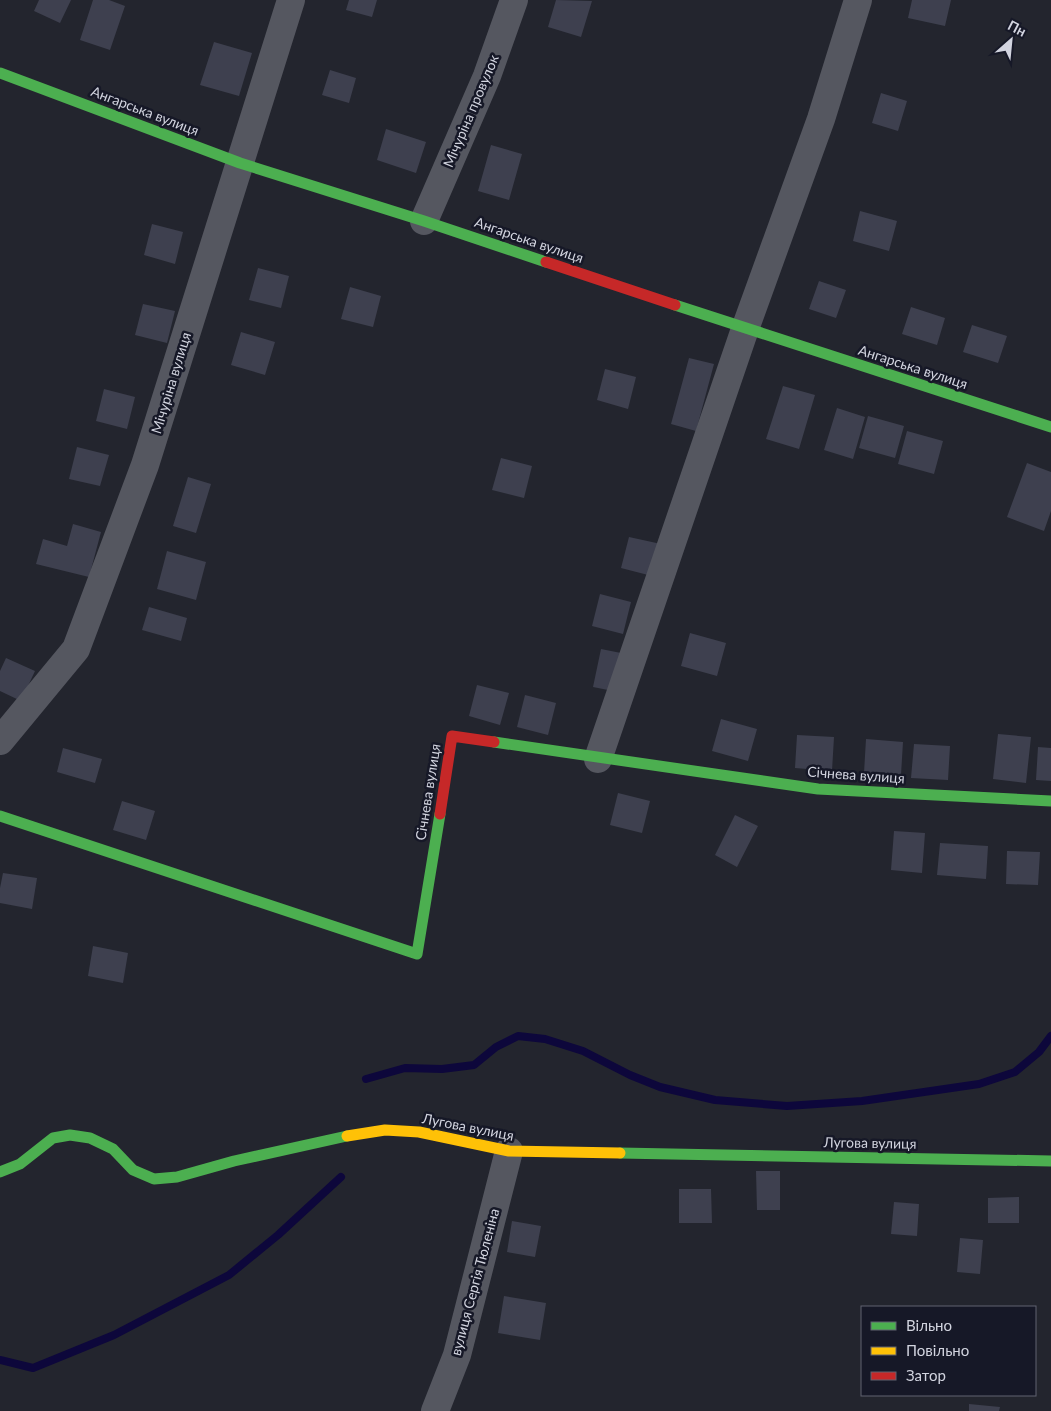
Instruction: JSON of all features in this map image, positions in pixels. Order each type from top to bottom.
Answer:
[{"type":"street","name":"Мічуріна вулиця","points":[[0,741],[76,649],[145,465],[291,0]]},
{"type":"street","name":"Мічуріна провулок","points":[[424,221],[487,76],[514,0]]},
{"type":"street","points":[[598,759],[745,329],[821,119],[858,0]]},
{"type":"street","name":"Ангарська вулиця","points":[[0,73],[240,163],[424,221],[745,329],[1051,427]]},
{"type":"street","name":"Січнева вулиця","points":[[0,816],[417,954],[452,736],[598,759],[818,789],[1051,800]]},
{"type":"street","name":"Лугова вулиця","points":[[0,1172],[20,1164],[53,1138],[70,1135],[90,1138],[114,1149],[133,1170],[154,1179],[178,1177],[234,1161],[352,1135],[385,1130],[419,1132],[509,1151],[1051,1161]]},
{"type":"street","name":"вулиця Сергія Тюленіна","points":[[436,1411],[457,1355],[509,1151]]},
{"type":"building","points":[[39,0],[71,0],[60,23],[34,11]]},
{"type":"building","points":[[93,0],[109,0],[125,6],[110,50],[80,40]]},
{"type":"building","points":[[349,0],[377,0],[372,17],[346,10]]},
{"type":"building","points":[[556,0],[592,1],[581,37],[548,27]]},
{"type":"building","points":[[912,0],[951,0],[945,26],[908,18]]},
{"type":"building","points":[[214,42],[252,53],[239,96],[200,85]]},
{"type":"building","points":[[330,70],[356,78],[349,103],[322,95]]},
{"type":"building","points":[[881,93],[907,101],[898,131],[872,123]]},
{"type":"building","points":[[386,129],[426,142],[416,173],[377,160]]},
{"type":"building","points":[[491,145],[522,154],[509,200],[478,191]]},
{"type":"building","points":[[860,211],[897,221],[889,251],[853,241]]},
{"type":"building","points":[[152,224],[183,232],[175,264],[144,255]]},
{"type":"building","points":[[258,268],[289,276],[281,308],[249,300]]},
{"type":"building","points":[[819,281],[846,290],[836,318],[809,309]]},
{"type":"building","points":[[350,287],[381,296],[373,327],[341,319]]},
{"type":"building","points":[[143,304],[175,311],[167,343],[135,335]]},
{"type":"building","points":[[911,307],[945,318],[937,345],[902,334]]},
{"type":"building","points":[[972,325],[1007,336],[998,363],[963,352]]},
{"type":"building","points":[[241,332],[275,342],[265,375],[231,365]]},
{"type":"building","points":[[689,358],[714,364],[696,431],[671,424]]},
{"type":"building","points":[[605,369],[636,377],[628,409],[597,400]]},
{"type":"building","points":[[783,386],[815,395],[799,449],[766,439]]},
{"type":"building","points":[[104,389],[135,397],[127,429],[96,421]]},
{"type":"building","points":[[837,408],[865,417],[853,459],[824,450]]},
{"type":"building","points":[[868,416],[904,426],[895,458],[859,448]]},
{"type":"building","points":[[907,431],[943,441],[934,474],[898,464]]},
{"type":"building","points":[[77,447],[109,455],[100,486],[69,479]]},
{"type":"building","points":[[501,458],[532,466],[524,498],[492,490]]},
{"type":"building","points":[[1027,463],[1051,472],[1051,511],[1044,531],[1007,517]]},
{"type":"building","points":[[188,477],[211,484],[196,533],[173,526]]},
{"type":"building","points":[[73,524],[101,532],[89,577],[36,564],[43,539],[67,546]]},
{"type":"building","points":[[629,537],[661,544],[652,576],[621,568]]},
{"type":"building","points":[[167,551],[206,562],[196,600],[157,589]]},
{"type":"building","points":[[600,594],[631,602],[623,634],[592,626]]},
{"type":"building","points":[[149,607],[187,618],[181,641],[142,630]]},
{"type":"building","points":[[690,633],[726,643],[717,676],[681,666]]},
{"type":"building","points":[[601,649],[621,653],[613,691],[593,687]]},
{"type":"building","points":[[6,658],[35,671],[21,701],[0,691],[0,671]]},
{"type":"building","points":[[477,685],[509,693],[500,725],[469,716]]},
{"type":"building","points":[[525,695],[556,703],[548,735],[517,727]]},
{"type":"building","points":[[721,719],[757,729],[748,761],[712,751]]},
{"type":"building","points":[[998,734],[1031,737],[1026,783],[993,779]]},
{"type":"building","points":[[797,735],[834,737],[832,771],[795,768]]},
{"type":"building","points":[[866,739],[903,742],[901,775],[864,773]]},
{"type":"building","points":[[914,744],[950,746],[948,780],[911,778]]},
{"type":"building","points":[[1038,747],[1051,748],[1051,781],[1036,780]]},
{"type":"building","points":[[63,748],[102,759],[95,783],[57,772]]},
{"type":"building","points":[[618,793],[650,801],[642,833],[610,825]]},
{"type":"building","points":[[122,801],[155,811],[146,840],[113,830]]},
{"type":"building","points":[[735,815],[758,826],[737,867],[715,855]]},
{"type":"building","points":[[894,831],[925,833],[922,873],[891,870]]},
{"type":"building","points":[[940,843],[988,846],[986,879],[937,875]]},
{"type":"building","points":[[1007,851],[1040,852],[1038,885],[1006,884]]},
{"type":"building","points":[[3,873],[37,878],[32,909],[0,903]]},
{"type":"building","points":[[93,946],[128,953],[123,983],[88,976]]},
{"type":"building","points":[[756,1171],[780,1171],[780,1210],[757,1210]]},
{"type":"building","points":[[679,1189],[711,1189],[712,1223],[679,1223]]},
{"type":"building","points":[[1019,1197],[1019,1223],[988,1223],[988,1198]]},
{"type":"building","points":[[894,1202],[919,1204],[917,1236],[891,1234]]},
{"type":"building","points":[[512,1221],[541,1226],[535,1257],[507,1252]]},
{"type":"building","points":[[960,1238],[983,1240],[980,1274],[957,1272]]},
{"type":"building","points":[[504,1296],[546,1303],[540,1340],[498,1333]]},
{"type":"building","points":[[969,1404],[1000,1407],[999,1411],[969,1411]]},
{"type":"waterway","points":[[366,1079],[405,1068],[442,1069],[474,1065],[496,1047],[518,1036],[545,1039],[583,1051],[630,1075],[660,1087],[715,1100],[787,1106],[862,1101],[979,1084],[1015,1072],[1039,1052],[1051,1036]]},
{"type":"waterway","points":[[0,1360],[33,1368],[114,1335],[229,1275],[278,1235],[341,1177]]},
{"type":"traffic: fast","points":[[0,73],[240,163],[546,262]]},
{"type":"traffic: fast","points":[[675,305],[1051,427]]},
{"type":"traffic: fast","points":[[494,742],[818,789],[1051,801]]},
{"type":"traffic: fast","points":[[0,816],[417,954],[440,814]]},
{"type":"traffic: fast","points":[[0,1172],[20,1164],[53,1138],[70,1135],[90,1138],[113,1149],[133,1170],[154,1179],[177,1177],[234,1161],[347,1136]]},
{"type":"traffic: fast","points":[[620,1153],[1051,1161]]},
{"type":"traffic: slow","points":[[347,1136],[385,1130],[419,1132],[509,1151],[620,1153]]},
{"type":"traffic: jam","points":[[546,262],[675,305]]},
{"type":"traffic: jam","points":[[440,814],[452,736],[494,742]]}]
